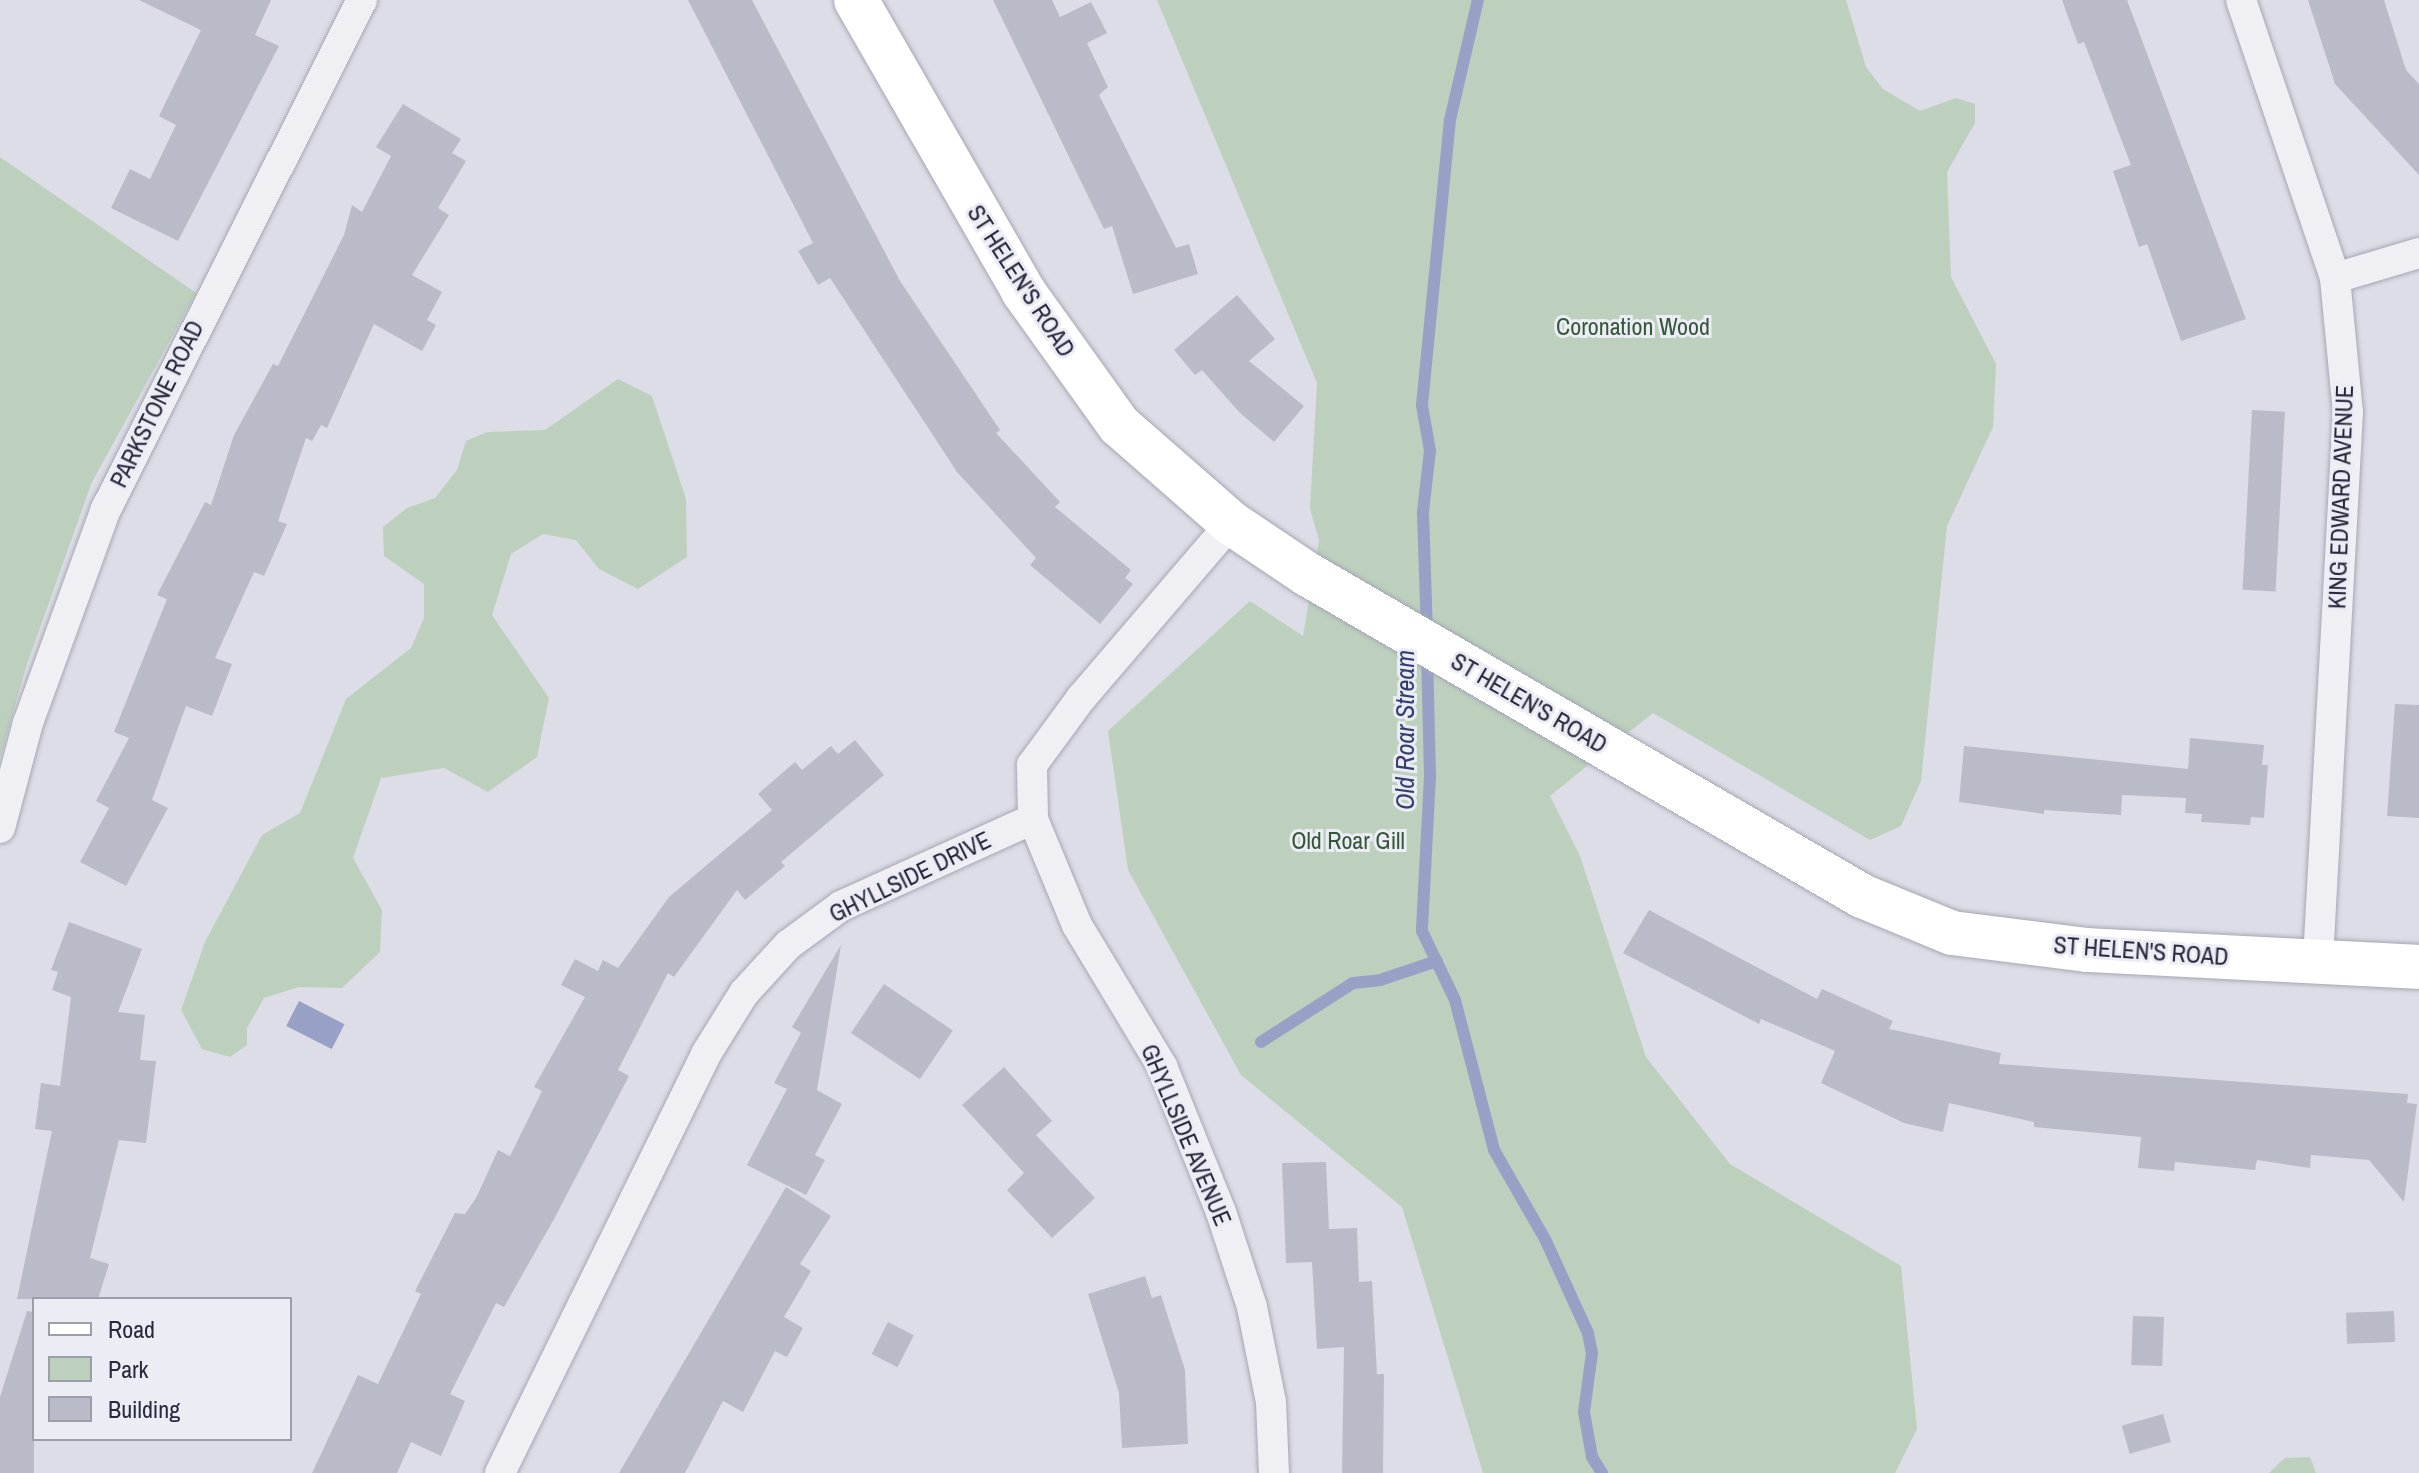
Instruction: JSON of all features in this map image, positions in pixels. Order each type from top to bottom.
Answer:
[{"type":"main road","name":"ST HELEN'S ROAD","points":[[856,0],[1031,304],[1119,425],[1231,523],[1307,574],[1862,896],[1952,933],[2087,950],[2419,967]]},
{"type":"street","name":"PARKSTONE ROAD","points":[[0,828],[37,695],[106,509],[362,0]]},
{"type":"street","name":"KING EDWARD AVENUE","points":[[2241,0],[2335,278],[2348,412],[2318,961]]},
{"type":"street","points":[[2335,278],[2419,253]]},
{"type":"street","points":[[1033,819],[1032,765],[1082,697],[1231,523]]},
{"type":"street","name":"GHYLLSIDE DRIVE","points":[[500,1473],[706,1054],[744,993],[788,945],[841,906],[1033,819]]},
{"type":"street","name":"GHYLLSIDE AVENUE","points":[[1033,819],[1077,925],[1162,1066],[1221,1212],[1252,1307],[1271,1402],[1274,1473]]},
{"type":"green space","points":[[1157,0],[1846,0],[1866,67],[1883,89],[1920,111],[1956,98],[1975,104],[1975,123],[1947,172],[1951,277],[1996,364],[1993,427],[1947,526],[1921,781],[1901,826],[1870,840],[1653,713],[1550,796],[1580,856],[1646,1057],[1730,1164],[1901,1266],[1917,1429],[1895,1473],[1483,1473],[1402,1207],[1241,1075],[1128,870],[1108,731],[1250,601],[1303,636],[1319,540],[1310,509],[1317,383]]},
{"type":"green space","points":[[0,157],[196,293],[92,482],[26,667],[0,758]]},
{"type":"green space","points":[[618,379],[652,396],[686,499],[687,557],[638,589],[599,569],[576,540],[543,534],[511,554],[492,615],[549,698],[537,757],[488,792],[444,768],[381,778],[353,858],[382,910],[380,952],[342,988],[299,987],[264,998],[247,1028],[247,1045],[230,1057],[202,1049],[181,1010],[205,942],[262,835],[300,813],[346,699],[411,648],[424,618],[424,584],[384,556],[383,527],[407,508],[435,498],[457,470],[466,441],[487,432],[545,430]]},
{"type":"green space","points":[[2310,1457],[2316,1473],[2269,1473],[2285,1458]]},
{"type":"water","points":[[299,1001],[344,1024],[332,1049],[286,1026]]},
{"type":"building","points":[[139,0],[271,0],[255,35],[279,46],[178,241],[111,208],[130,169],[150,179],[176,125],[159,116],[201,30]]},
{"type":"building","points":[[688,0],[752,0],[900,281],[1000,430],[996,433],[1060,502],[1055,507],[1131,570],[1125,578],[1133,584],[1100,624],[1030,565],[1036,558],[957,472],[830,278],[818,285],[798,251],[813,243]]},
{"type":"building","points":[[993,0],[1052,0],[1060,17],[1091,2],[1107,33],[1087,43],[1108,87],[1099,95],[1176,248],[1189,244],[1198,274],[1133,294],[1112,226],[1104,229]]},
{"type":"building","points":[[2062,0],[2127,0],[2246,319],[2181,341],[2147,244],[2139,247],[2113,171],[2131,165],[2084,42],[2078,44]]},
{"type":"building","points":[[2308,0],[2384,0],[2406,70],[2419,84],[2419,175],[2335,84]]},
{"type":"building","points":[[403,104],[461,139],[452,153],[466,161],[438,208],[449,215],[412,275],[442,292],[427,320],[436,325],[422,351],[374,324],[327,428],[321,425],[312,441],[306,438],[278,521],[287,524],[264,576],[254,572],[215,658],[232,664],[212,716],[186,706],[152,800],[168,808],[126,886],[80,862],[109,808],[96,801],[129,738],[114,732],[167,599],[157,595],[205,502],[211,505],[234,435],[273,364],[278,366],[344,235],[352,205],[362,212],[391,156],[376,147]]},
{"type":"building","points":[[1237,295],[1275,339],[1249,361],[1304,406],[1274,442],[1239,412],[1202,370],[1195,375],[1174,350]]},
{"type":"building","points":[[2252,410],[2285,412],[2276,591],[2243,590]]},
{"type":"building","points":[[2395,704],[2419,705],[2419,818],[2387,816]]},
{"type":"building","points":[[2190,738],[2264,745],[2262,765],[2268,765],[2264,818],[2251,817],[2250,825],[2201,822],[2202,814],[2185,813],[2186,798],[2122,795],[2121,815],[2044,810],[2044,814],[1959,802],[1964,746],[2188,769]]},
{"type":"building","points":[[855,740],[884,775],[781,862],[785,866],[745,900],[737,890],[674,977],[668,973],[618,1070],[629,1076],[554,1219],[504,1307],[496,1303],[450,1394],[465,1401],[441,1456],[411,1442],[397,1473],[312,1473],[358,1375],[378,1384],[421,1294],[415,1291],[455,1213],[465,1214],[476,1198],[498,1150],[510,1156],[542,1091],[534,1087],[585,997],[561,985],[575,959],[598,971],[603,960],[618,968],[669,897],[772,810],[758,794],[795,762],[802,770],[831,746],[838,754]]},
{"type":"building","points":[[1649,910],[1817,999],[1822,989],[1893,1021],[1889,1029],[2001,1053],[1999,1064],[2408,1094],[2407,1103],[2417,1104],[2404,1202],[2369,1160],[2311,1155],[2310,1168],[2257,1160],[2255,1170],[2175,1162],[2174,1171],[2138,1168],[2141,1137],[2034,1127],[2034,1122],[1949,1103],[1943,1132],[1904,1123],[1821,1083],[1835,1051],[1761,1019],[1759,1024],[1623,953]]},
{"type":"building","points":[[69,922],[142,949],[118,1012],[145,1015],[140,1060],[156,1061],[146,1143],[119,1140],[90,1258],[109,1264],[99,1297],[17,1299],[52,1131],[35,1129],[41,1083],[60,1086],[71,997],[52,990],[58,972],[51,970]]},
{"type":"building","points":[[841,945],[817,1090],[842,1104],[815,1155],[825,1160],[806,1195],[747,1165],[787,1089],[774,1083],[801,1033],[792,1027]]},
{"type":"building","points":[[884,984],[953,1030],[920,1079],[851,1033]]},
{"type":"building","points":[[1004,1067],[1052,1121],[1036,1135],[1095,1198],[1052,1238],[1007,1190],[1024,1173],[962,1105]]},
{"type":"building","points":[[1326,1162],[1329,1229],[1357,1228],[1359,1282],[1372,1281],[1377,1374],[1384,1374],[1383,1473],[1342,1473],[1344,1347],[1317,1349],[1312,1262],[1286,1263],[1282,1163]]},
{"type":"building","points":[[786,1187],[831,1216],[800,1264],[811,1271],[784,1317],[803,1328],[787,1357],[775,1351],[743,1412],[723,1401],[685,1473],[619,1473]]},
{"type":"building","points":[[1145,1276],[1152,1298],[1161,1295],[1185,1370],[1188,1444],[1122,1448],[1119,1393],[1088,1294]]},
{"type":"building","points":[[27,1311],[32,1312],[34,1473],[0,1473],[0,1397]]},
{"type":"building","points":[[2394,1311],[2395,1342],[2347,1344],[2346,1313]]},
{"type":"building","points":[[2133,1316],[2164,1317],[2162,1366],[2131,1365]]},
{"type":"building","points":[[888,1322],[914,1335],[897,1367],[872,1354]]},
{"type":"building","points":[[2163,1414],[2171,1442],[2130,1454],[2122,1426]]},
{"type":"waterway","name":"Old Roar Stream","points":[[1427,634],[1423,512],[1430,451],[1422,405],[1450,120],[1478,0]]},
{"type":"waterway","name":"Old Roar Stream","points":[[1427,653],[1430,776],[1422,931],[1455,1000],[1494,1150],[1545,1239],[1588,1333],[1592,1353],[1584,1412],[1592,1457],[1602,1473]]},
{"type":"waterway","points":[[1261,1042],[1353,983],[1380,980],[1437,961]]},
{"type":"park label","name":"Coronation Wood","points":[[1633,327]]},
{"type":"park label","name":"Old Roar Gill","points":[[1348,841]]}]
